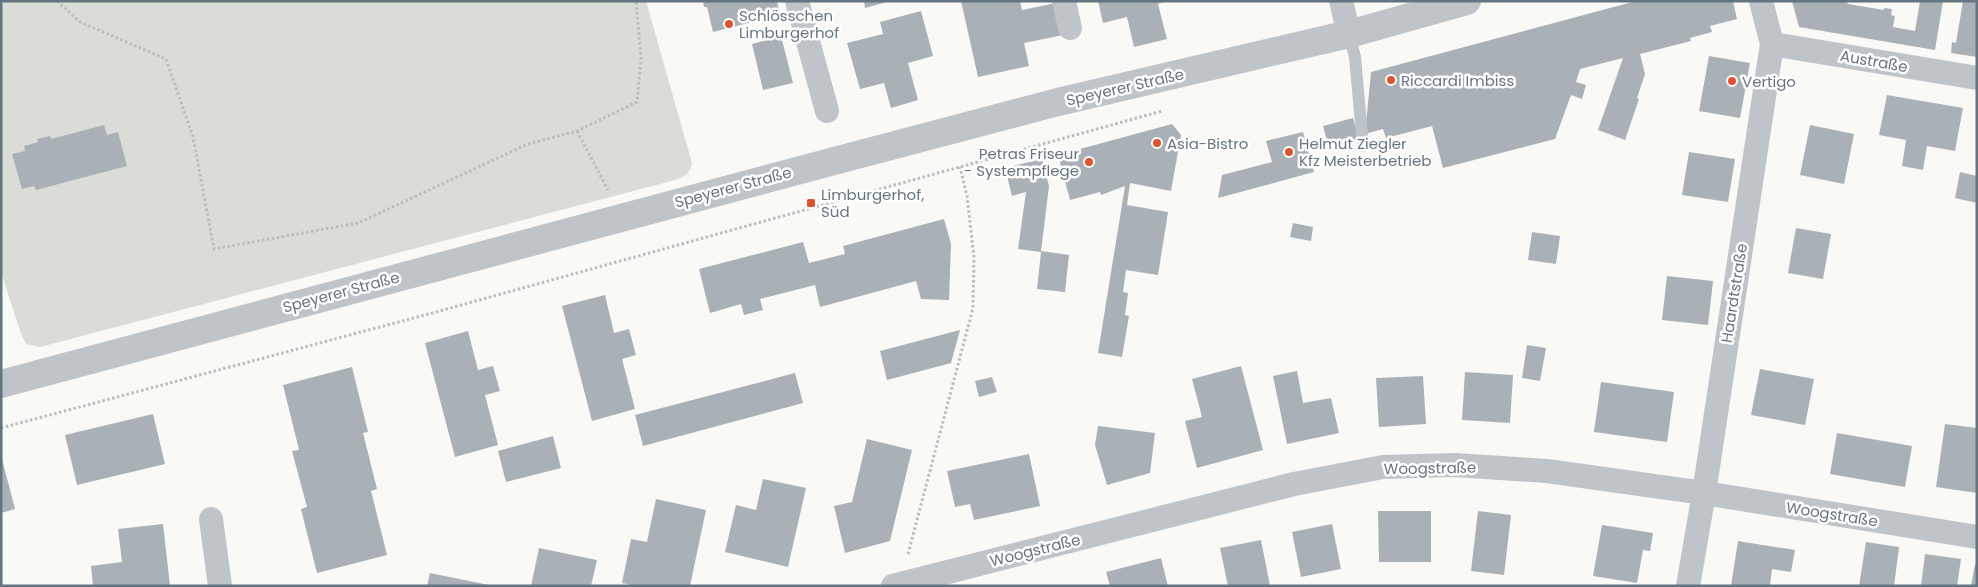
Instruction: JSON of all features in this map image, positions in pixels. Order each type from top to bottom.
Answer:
[{"type":"street","points":[[796,1],[827,111]]},
{"type":"street","points":[[1064,1],[1070,28]]},
{"type":"street","points":[[1341,1],[1349,34]]},
{"type":"street","name":"Speyerer Straße","points":[[1,384],[616,218],[1058,102],[1349,34],[1467,1]]},
{"type":"street","name":"Haardtstraße","points":[[1688,586],[1704,493],[1772,44],[1761,1]]},
{"type":"street","name":"Austraße","points":[[1772,44],[1977,78]]},
{"type":"street","name":"Woogstraße","points":[[896,585],[1294,484],[1383,467],[1454,465],[1547,471],[1704,493],[1977,537]]},
{"type":"street","points":[[211,519],[220,586]]},
{"type":"lane","points":[[1349,34],[1355,57],[1363,146]]},
{"type":"path","points":[[57,1],[80,22],[166,59],[193,137],[214,249],[358,223],[528,144],[577,131],[637,102],[641,60],[636,1]]},
{"type":"path","points":[[1,428],[426,315],[1167,110]]},
{"type":"path","points":[[577,131],[609,192],[616,218]]},
{"type":"path","points":[[896,585],[973,308],[974,258],[967,196],[960,167]]},
{"type":"shaded area","points":[[1,1],[646,1],[692,163],[690,170],[686,174],[675,180],[40,347],[26,344],[1,272]]},
{"type":"building","name":"Schlösschen Limburgerhof","points":[[703,1],[777,1],[780,15],[713,32],[707,7],[704,7]]},
{"type":"building","points":[[864,1],[887,1],[887,2],[865,8]]},
{"type":"building","points":[[961,1],[1020,1],[1022,10],[1056,3],[1063,35],[1024,43],[1029,66],[978,77]]},
{"type":"building","points":[[1098,1],[1166,1],[1158,4],[1167,39],[1134,47],[1127,17],[1103,23]]},
{"type":"building","points":[[1636,1],[1733,1],[1737,19],[1710,26],[1712,32],[1690,38],[1691,41],[1640,54],[1645,74],[1637,98],[1639,99],[1625,140],[1598,130],[1623,58],[1580,69],[1576,82],[1586,85],[1582,99],[1571,95],[1555,139],[1443,168],[1432,126],[1386,138],[1383,129],[1365,134],[1371,72]]},
{"type":"building","points":[[1792,1],[1846,1],[1848,4],[1884,10],[1884,8],[1892,9],[1891,15],[1895,16],[1893,27],[1915,31],[1920,1],[1943,1],[1935,50],[1799,27]]},
{"type":"building","points":[[1963,1],[1977,1],[1977,57],[1951,53],[1952,42],[1956,43]]},
{"type":"building","points":[[921,11],[933,56],[908,63],[918,100],[891,108],[884,83],[860,89],[847,43],[883,34],[880,22]]},
{"type":"building","points":[[781,36],[793,83],[763,90],[752,44]]},
{"type":"building","points":[[1709,56],[1750,63],[1740,118],[1699,111]]},
{"type":"building","points":[[1887,95],[1963,108],[1955,151],[1927,146],[1923,170],[1902,166],[1906,140],[1879,135]]},
{"type":"building","points":[[1353,118],[1359,140],[1329,148],[1323,126]]},
{"type":"building","points":[[1172,124],[1181,135],[1171,191],[1130,183],[1127,205],[1168,212],[1158,275],[1126,270],[1123,292],[1128,293],[1125,315],[1129,316],[1122,357],[1098,353],[1125,186],[1101,195],[1100,192],[1070,200],[1058,155]]},
{"type":"building","points":[[104,125],[107,135],[118,132],[127,166],[36,190],[34,186],[22,189],[12,154],[25,151],[24,146],[38,142],[37,139],[50,136],[51,139]]},
{"type":"building","points":[[1810,125],[1854,134],[1844,184],[1800,175]]},
{"type":"building","points":[[1303,132],[1314,172],[1218,198],[1222,175],[1272,162],[1266,141]]},
{"type":"building","points":[[1689,152],[1735,159],[1728,202],[1682,195]]},
{"type":"building","points":[[1042,159],[1049,186],[1041,251],[1069,255],[1065,292],[1037,289],[1041,252],[1018,249],[1026,192],[1012,196],[1005,168]]},
{"type":"building","points":[[1960,172],[1977,176],[1977,203],[1955,198]]},
{"type":"building","points":[[944,219],[951,244],[949,300],[921,299],[916,281],[820,307],[815,285],[760,299],[763,310],[744,315],[741,304],[710,313],[699,269],[803,242],[809,263],[845,254],[843,246]]},
{"type":"building","points":[[1293,223],[1313,227],[1311,241],[1290,237]]},
{"type":"building","points":[[1796,228],[1831,234],[1823,279],[1788,273]]},
{"type":"building","points":[[1532,232],[1560,236],[1556,264],[1528,260]]},
{"type":"building","points":[[1667,276],[1713,281],[1708,325],[1662,320]]},
{"type":"building","points":[[605,295],[614,333],[629,329],[636,355],[622,359],[635,409],[592,421],[562,306]]},
{"type":"building","points":[[960,330],[951,363],[887,380],[880,351]]},
{"type":"building","points":[[468,331],[478,370],[493,366],[500,391],[485,395],[498,445],[455,457],[425,343]]},
{"type":"building","points":[[1527,345],[1546,348],[1540,381],[1522,378]]},
{"type":"building","points":[[1241,366],[1263,450],[1197,468],[1185,421],[1202,417],[1192,379]]},
{"type":"building","points":[[352,367],[368,432],[363,433],[377,489],[371,491],[387,555],[317,573],[301,509],[307,507],[292,451],[299,450],[283,385]]},
{"type":"building","points":[[1760,369],[1814,379],[1805,425],[1751,415]]},
{"type":"building","points":[[1297,371],[1303,403],[1331,398],[1339,433],[1287,444],[1273,376]]},
{"type":"building","points":[[1465,372],[1513,375],[1510,423],[1462,420]]},
{"type":"building","points":[[795,373],[803,403],[643,446],[635,415]]},
{"type":"building","points":[[1423,376],[1426,424],[1379,427],[1376,378]]},
{"type":"building","points":[[992,377],[997,392],[979,397],[975,381]]},
{"type":"building","points":[[1601,382],[1674,392],[1667,442],[1594,432]]},
{"type":"building","points":[[153,414],[165,464],[77,485],[65,435]]},
{"type":"building","points":[[1945,424],[1977,428],[1977,493],[1936,487]]},
{"type":"building","points":[[1098,426],[1155,433],[1150,473],[1107,485],[1095,445]]},
{"type":"building","points":[[1837,433],[1912,446],[1905,487],[1830,474]]},
{"type":"building","points":[[553,436],[561,468],[506,482],[498,451]]},
{"type":"building","points":[[867,439],[912,450],[890,541],[845,553],[834,506],[852,502]]},
{"type":"building","points":[[1029,454],[1040,506],[974,520],[970,504],[955,507],[947,471]]},
{"type":"building","points":[[1,455],[15,509],[1,513]]},
{"type":"building","points":[[763,479],[806,488],[788,567],[725,552],[736,505],[756,510]]},
{"type":"building","points":[[656,499],[706,510],[690,586],[636,586],[622,583],[631,539],[647,542]]},
{"type":"building","points":[[1378,511],[1431,511],[1431,562],[1379,562]]},
{"type":"building","points":[[1478,511],[1511,515],[1504,575],[1471,571]]},
{"type":"building","points":[[163,524],[170,586],[93,586],[91,566],[122,562],[118,529]]},
{"type":"building","points":[[1332,524],[1341,569],[1301,577],[1292,532]]},
{"type":"building","points":[[1602,525],[1653,533],[1650,551],[1643,550],[1637,583],[1593,576]]},
{"type":"building","points":[[1261,540],[1270,586],[1228,586],[1220,548]]},
{"type":"building","points":[[1738,541],[1795,550],[1791,572],[1772,569],[1770,586],[1731,586]]},
{"type":"building","points":[[1866,542],[1899,547],[1894,586],[1859,586]]},
{"type":"building","points":[[539,548],[597,560],[591,586],[531,586]]},
{"type":"building","points":[[1925,554],[1961,559],[1957,586],[1921,586]]},
{"type":"building","points":[[1161,558],[1168,586],[1110,586],[1106,572]]},
{"type":"building","points":[[1975,564],[1977,564],[1977,586],[1971,586]]},
{"type":"building","points":[[430,573],[489,585],[489,586],[427,586]]},
{"type":"place","name":"Schlösschen Limburgerhof","points":[[729,24]]},
{"type":"place","name":"Riccardi Imbiss","points":[[1391,80]]},
{"type":"place","name":"Vertigo","points":[[1732,81]]},
{"type":"place","name":"Asia-Bistro","points":[[1157,143]]},
{"type":"place","name":"Helmut Ziegler Kfz Meisterbetrieb","points":[[1289,152]]},
{"type":"place","name":"Petras Friseur - Systempflege","points":[[1089,162]]},
{"type":"place","name":"Limburgerhof, Süd","points":[[811,203]]}]
